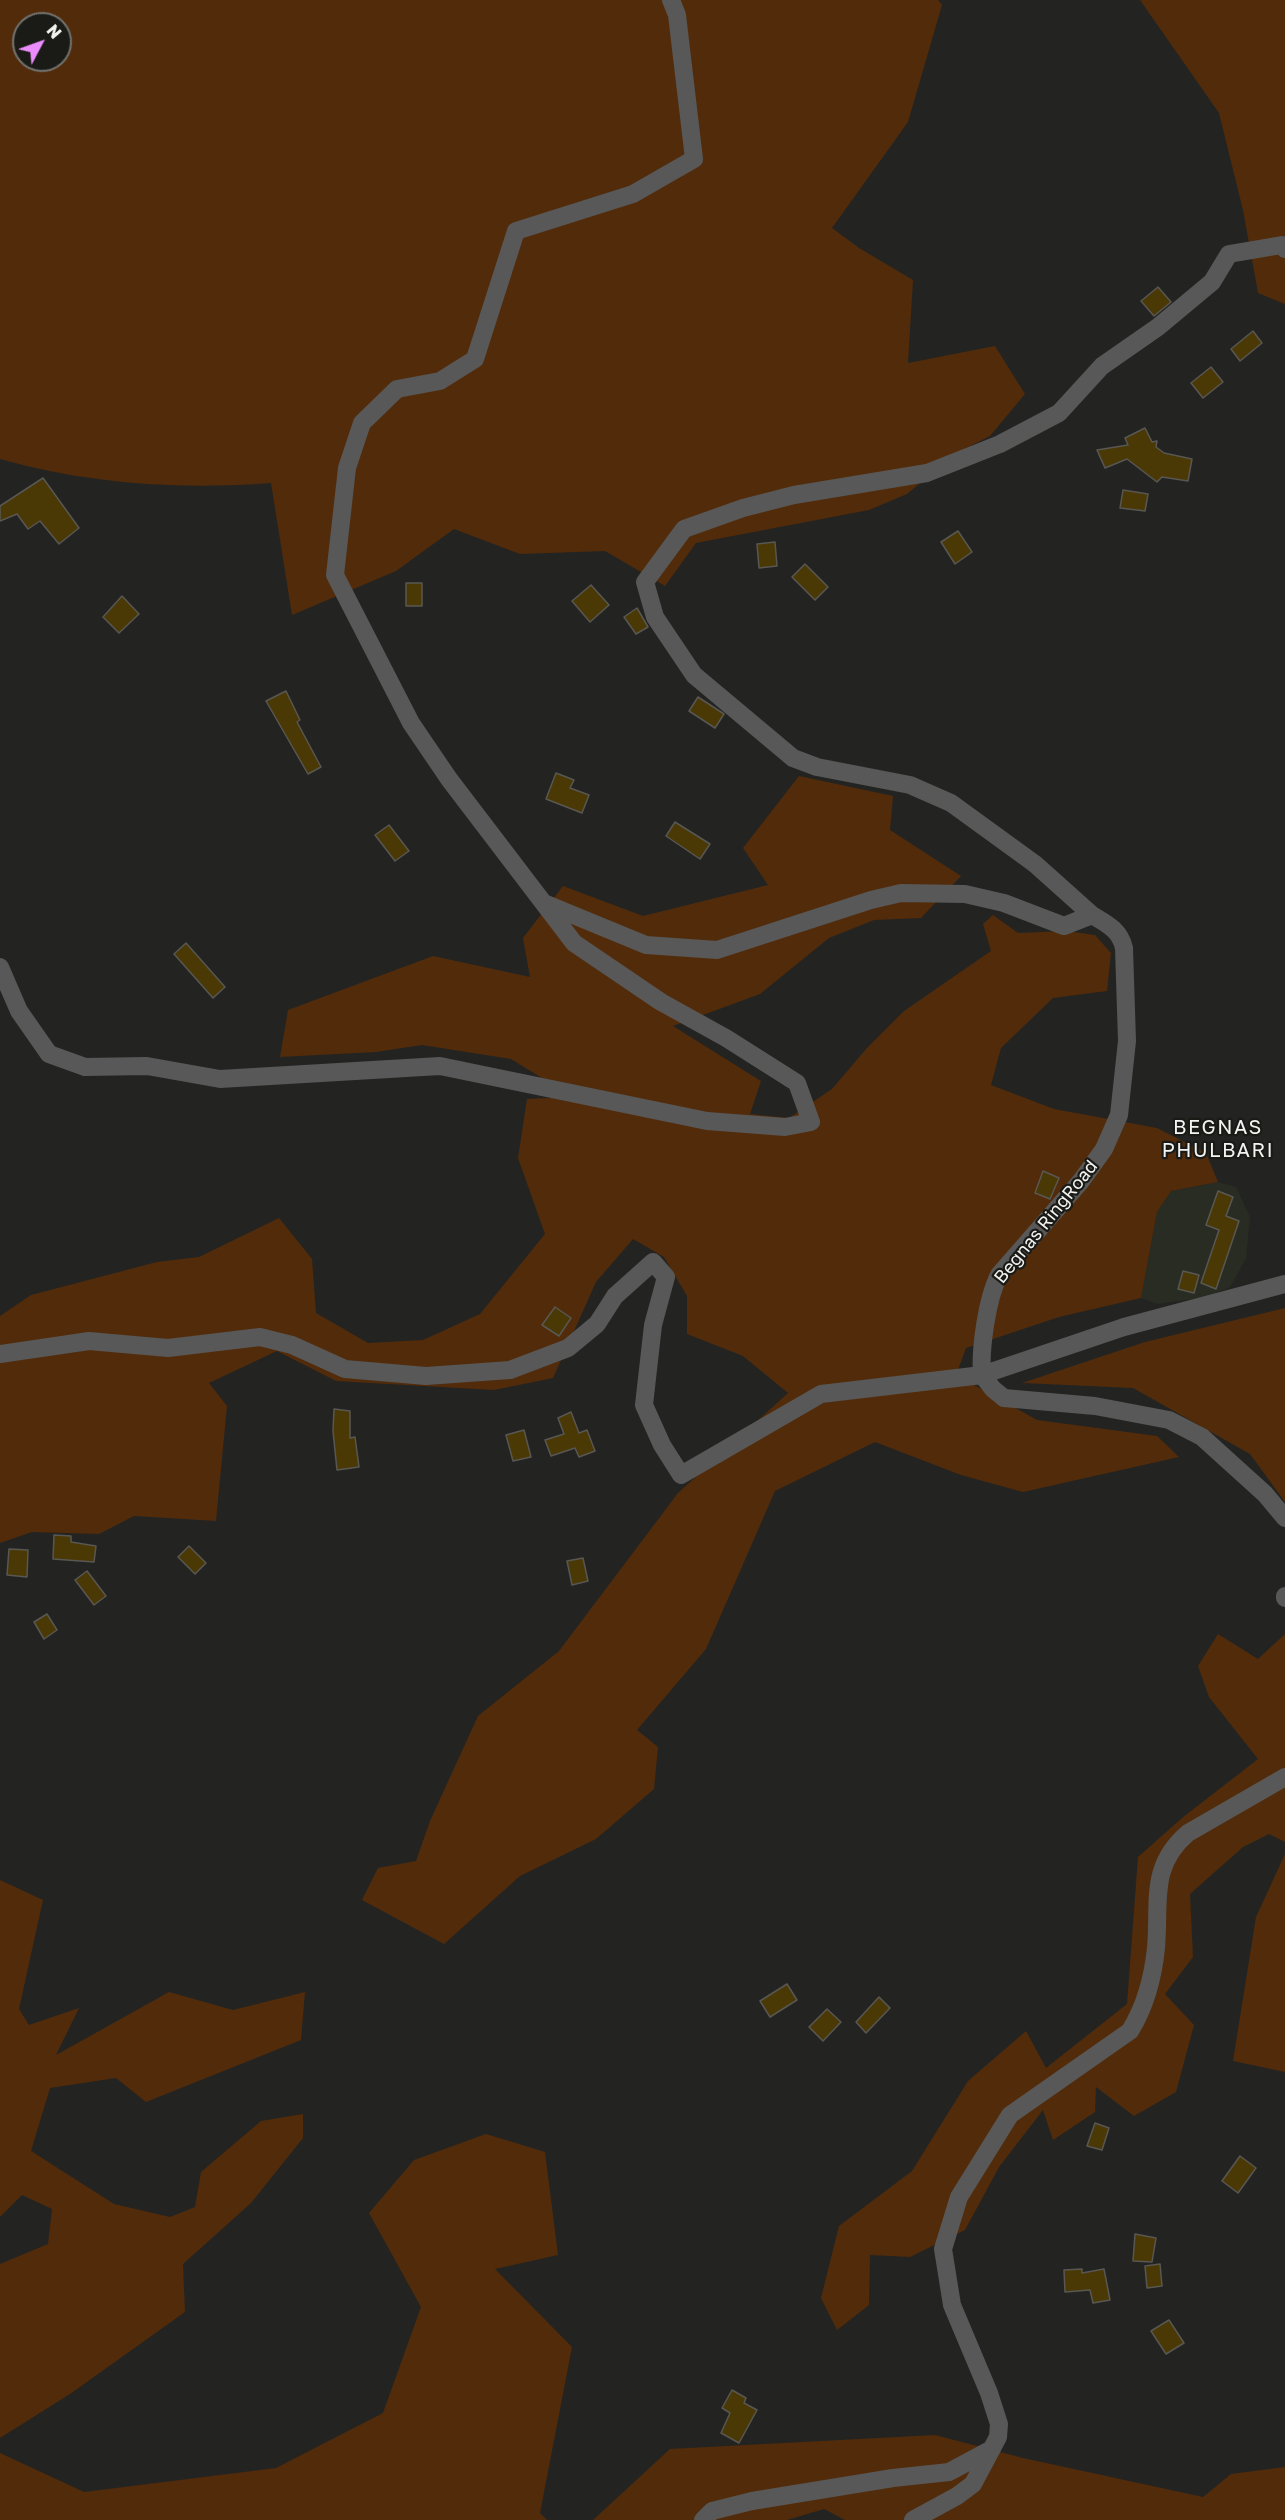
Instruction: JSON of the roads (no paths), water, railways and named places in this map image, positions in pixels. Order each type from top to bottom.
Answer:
[{"type":"street","points":[[0,967],[19,1011],[49,1054],[86,1067],[147,1066],[220,1079],[440,1066],[707,1121],[785,1127],[811,1122],[797,1083],[726,1038],[661,1002],[574,943],[448,780],[411,723],[335,574],[347,468],[362,423],[397,389],[440,381],[475,359],[516,231],[633,194],[694,159],[677,15],[671,0]]},
{"type":"street","name":"Begnas RingRoad","points":[[982,1375],[989,1306],[992,1290],[999,1275],[1081,1181],[1104,1149],[1119,1115],[1127,1041],[1122,938],[1112,927],[1092,915],[1035,864],[951,803],[910,785],[817,767],[793,758],[694,675],[655,617],[645,582],[684,529],[743,508],[794,495],[927,473],[1000,444],[1059,412],[1102,366],[1158,327],[1212,282],[1229,254],[1282,245],[1285,249]]},
{"type":"street","points":[[543,902],[645,945],[717,950],[871,900],[901,893],[965,894],[1004,903],[1064,926],[1092,915]]},
{"type":"street","points":[[0,1354],[89,1341],[168,1348],[260,1336],[292,1345],[345,1369],[426,1376],[510,1370],[568,1348],[597,1324],[615,1296],[653,1262],[666,1277],[653,1325],[644,1405],[662,1445],[681,1475],[738,1445],[821,1394],[982,1375],[1124,1327],[1285,1284]]},
{"type":"street","points":[[982,1375],[1004,1398],[1095,1406],[1169,1420],[1202,1437],[1264,1494],[1285,1518]]},
{"type":"street","points":[[914,2520],[957,2496],[973,2484],[998,2437],[999,2424],[989,2393],[952,2305],[943,2249],[959,2198],[1010,2115],[1130,2031],[1142,2012],[1151,1984],[1156,1947],[1158,1883],[1165,1859],[1174,1844],[1188,1833],[1285,1777]]},
{"type":"street","points":[[704,2520],[712,2511],[753,2501],[893,2478],[949,2472],[992,2448]]},
{"type":"district","name":"BEGNAS PHULBARI","points":[[1218,1140]]}]
